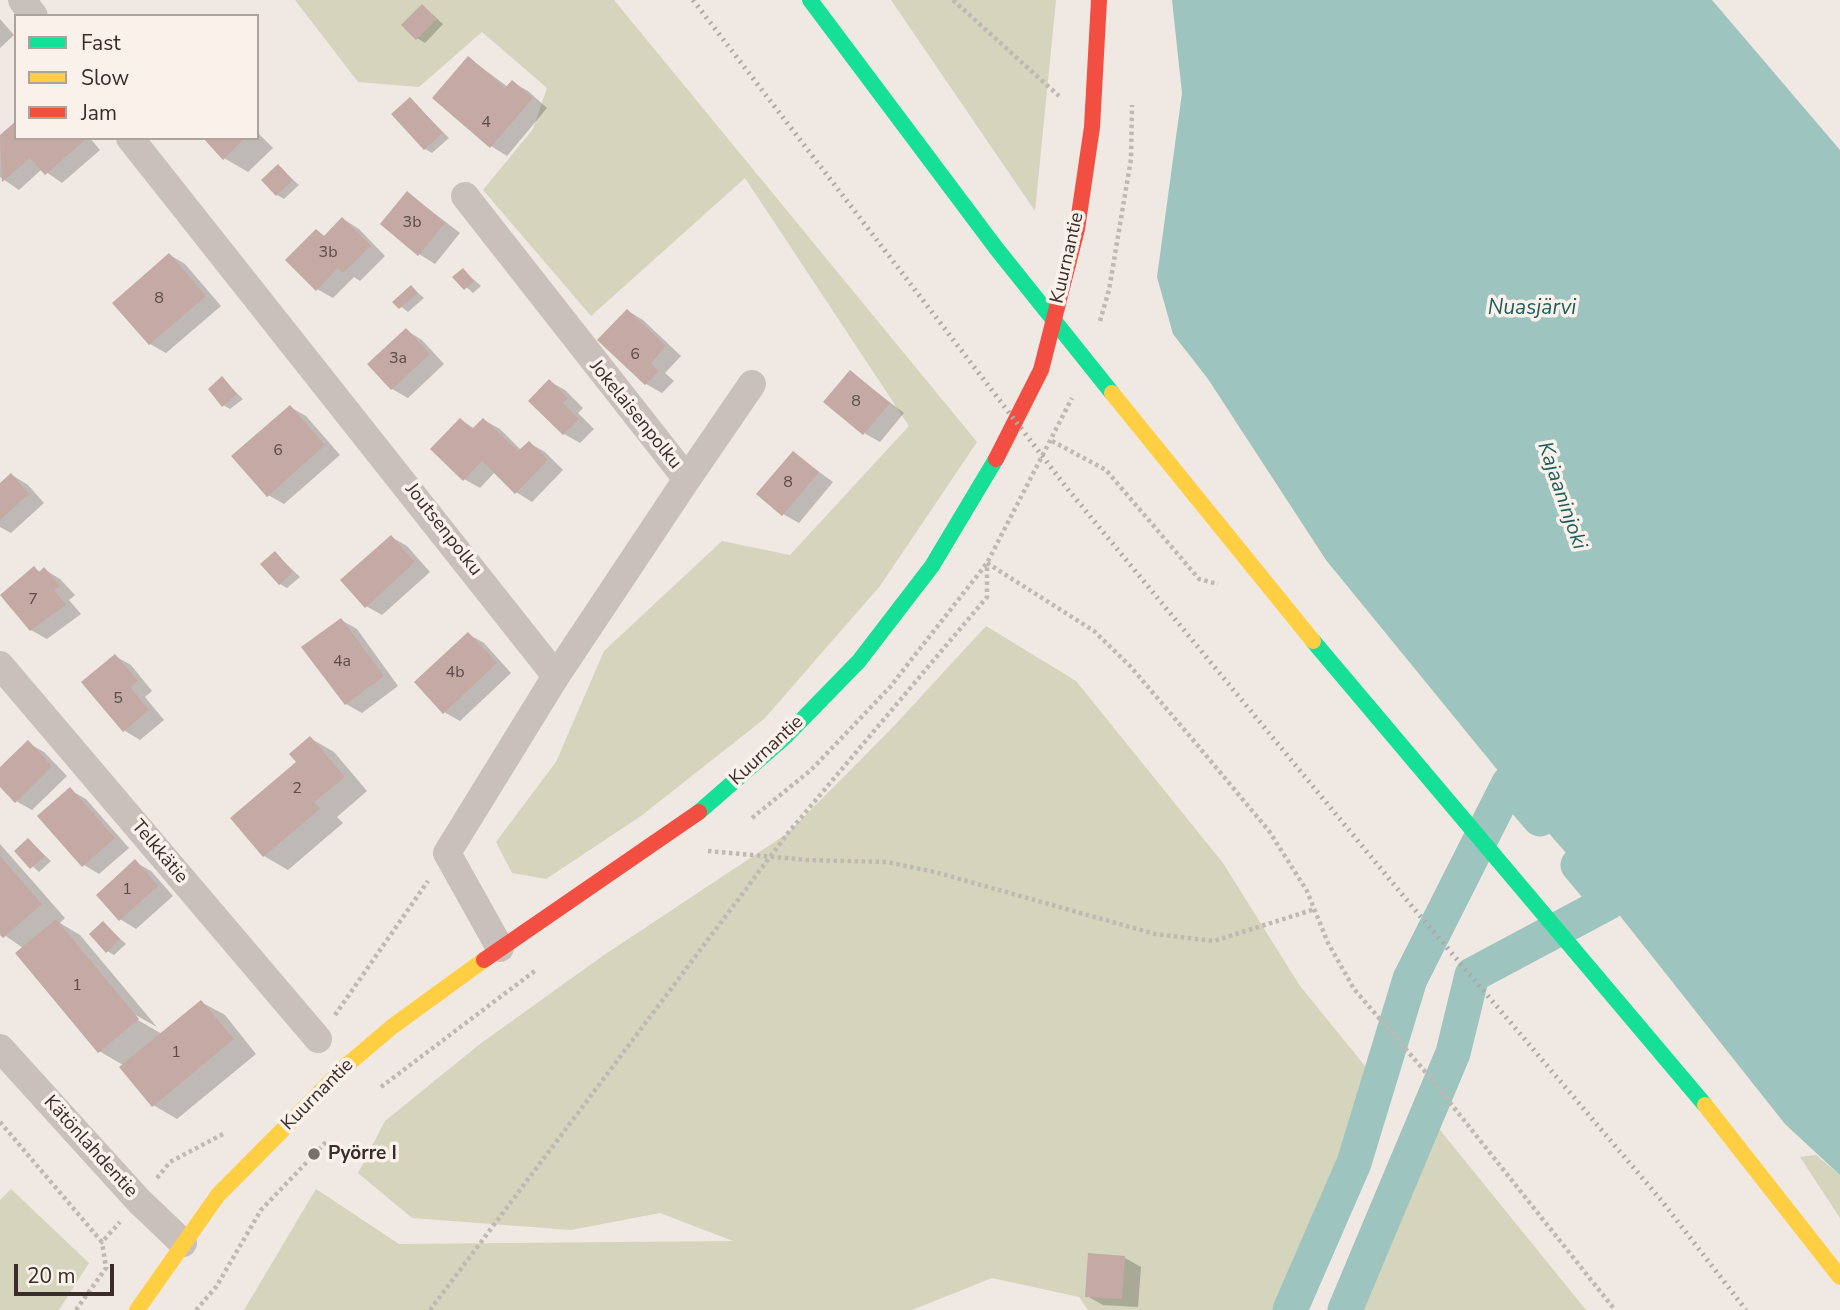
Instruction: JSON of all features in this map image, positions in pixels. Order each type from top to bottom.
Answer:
[{"type":"main road","points":[[810,0],[996,248],[1246,561],[1575,947],[1840,1277]]},
{"type":"main road","name":"Kuurnantie","points":[[137,1310],[218,1195],[346,1065],[393,1026],[500,948],[716,798],[785,737],[859,661],[932,566],[993,466],[1041,370],[1077,229],[1093,127],[1099,0]]},
{"type":"main road","points":[[1809,1236],[1840,1290]]},
{"type":"street","name":"Joutsenpolku","points":[[132,140],[556,676]]},
{"type":"street","name":"Jokelaisenpolku","points":[[465,196],[687,479],[556,676]]},
{"type":"street","points":[[687,479],[752,384]]},
{"type":"street","points":[[500,948],[447,853],[556,676]]},
{"type":"street","name":"Telkkätie","points":[[4,677],[318,1039]]},
{"type":"street","name":"Kätönlahdentie","points":[[0,1048],[139,1200],[183,1243]]},
{"type":"path","points":[[953,0],[1131,159]]},
{"type":"path","points":[[1052,441],[1106,470],[1199,579],[1225,585],[1246,561]]},
{"type":"path","points":[[429,1310],[770,857],[987,597],[987,564],[1094,631],[1131,667],[1269,831],[1307,891],[1328,943],[1354,989],[1428,1075],[1615,1310]]},
{"type":"path","points":[[750,820],[811,770]]},
{"type":"path","points":[[700,858],[719,843]]},
{"type":"path","points":[[708,851],[770,857],[887,862],[935,872],[1155,934],[1214,941],[1315,909]]},
{"type":"path","points":[[318,1039],[447,853]]},
{"type":"path","points":[[379,1089],[543,966]]},
{"type":"path","points":[[196,1310],[216,1287],[261,1210],[332,1135]]},
{"type":"path","points":[[76,1310],[106,1268],[102,1242]]},
{"type":"green space","points":[[295,0],[614,0],[977,442],[880,586],[764,719],[641,816],[546,879],[512,873],[496,842],[556,762],[604,651],[722,541],[790,555],[909,426],[745,178],[591,316],[483,190],[533,129],[547,88],[482,32],[419,87],[358,82]]},
{"type":"green space","points":[[891,0],[1056,0],[1035,211]]},
{"type":"green space","points":[[986,626],[1076,681],[1223,863],[1300,986],[1378,1082],[1354,1163],[1289,1310],[1088,1310],[1079,1297],[992,1278],[912,1310],[244,1310],[316,1189],[399,1244],[733,1241],[660,1213],[571,1230],[412,1218],[358,1173],[385,1121],[480,1044],[604,955],[788,833],[894,726]]},
{"type":"green space","points":[[1427,1114],[1586,1310],[1345,1310]]},
{"type":"green space","points":[[1816,1155],[1840,1175],[1840,1218],[1800,1157]]},
{"type":"green space","points":[[11,1189],[89,1263],[59,1310],[0,1310],[0,1200]]},
{"type":"water","name":"Nuasjärvi","points":[[1172,0],[1712,0],[1840,150],[1840,1175],[1785,1124],[1609,902],[1553,838],[1326,560],[1208,379],[1173,334],[1157,277],[1182,93]]},
{"type":"building","points":[[422,4],[437,19],[416,40],[401,25]]},
{"type":"building","points":[[468,56],[505,88],[512,80],[533,98],[490,148],[432,98]]},
{"type":"building","points":[[410,97],[443,133],[424,150],[391,114]]},
{"type":"building","points":[[14,123],[14,140],[85,140],[45,175],[30,158],[2,182],[0,135]]},
{"type":"building","points":[[205,140],[243,140],[223,160]]},
{"type":"building","points":[[278,164],[293,180],[276,196],[261,180]]},
{"type":"building","points":[[407,191],[445,223],[418,256],[380,224]]},
{"type":"building","points":[[342,217],[371,246],[343,273],[338,268],[316,291],[285,260],[316,229],[324,236]]},
{"type":"building","points":[[169,253],[206,296],[149,345],[112,303]]},
{"type":"building","points":[[463,268],[474,281],[464,290],[452,277]]},
{"type":"building","points":[[411,285],[418,293],[399,309],[392,302]]},
{"type":"building","points":[[627,309],[666,346],[651,363],[659,371],[645,385],[597,340]]},
{"type":"building","points":[[406,328],[430,354],[391,390],[367,364]]},
{"type":"building","points":[[850,370],[890,403],[863,435],[823,402]]},
{"type":"building","points":[[222,376],[237,394],[222,407],[208,389]]},
{"type":"building","points":[[549,379],[568,398],[563,403],[579,419],[563,435],[528,401]]},
{"type":"building","points":[[290,405],[325,445],[267,497],[231,456]]},
{"type":"building","points":[[460,418],[472,429],[483,418],[518,451],[529,441],[548,460],[515,494],[482,461],[463,481],[430,449]]},
{"type":"building","points":[[793,451],[819,472],[782,516],[756,494]]},
{"type":"building","points":[[11,473],[29,494],[0,520],[0,483]]},
{"type":"building","points":[[391,535],[415,562],[365,608],[340,580]]},
{"type":"building","points":[[275,551],[293,572],[279,585],[260,564]]},
{"type":"building","points":[[34,566],[39,572],[44,567],[60,586],[54,590],[66,605],[30,631],[0,595]]},
{"type":"building","points":[[341,618],[384,676],[345,705],[301,647]]},
{"type":"building","points":[[468,632],[497,663],[443,714],[414,682]]},
{"type":"building","points":[[115,654],[138,681],[130,687],[149,710],[123,732],[81,682]]},
{"type":"building","points":[[310,736],[345,777],[314,802],[320,809],[263,857],[230,818],[296,762],[289,754]]},
{"type":"building","points":[[28,740],[52,766],[15,803],[0,787],[0,767]]},
{"type":"building","points":[[70,787],[115,838],[82,867],[37,816]]},
{"type":"building","points":[[28,838],[45,856],[30,869],[14,851]]},
{"type":"building","points":[[0,856],[42,904],[3,938],[0,935]]},
{"type":"building","points":[[135,859],[158,886],[119,921],[96,895]]},
{"type":"building","points":[[56,919],[139,1019],[98,1053],[15,953]]},
{"type":"building","points":[[103,921],[120,939],[106,953],[89,934]]},
{"type":"building","points":[[201,1000],[234,1039],[152,1107],[119,1067]]},
{"type":"building","points":[[1088,1253],[1125,1256],[1122,1299],[1085,1297]]},
{"type":"waterway","points":[[1290,1310],[1354,1163],[1410,979],[1509,783],[1540,819]]},
{"type":"waterway","points":[[1345,1310],[1453,1053],[1472,975],[1609,902],[1578,865]]},
{"type":"railway","points":[[693,0],[1066,487],[1410,904],[1661,1200],[1746,1310]]},
{"type":"traffic: fast","points":[[810,0],[996,248],[1112,393]]},
{"type":"traffic: fast","points":[[699,812],[785,737],[859,661],[932,566],[996,459]]},
{"type":"traffic: fast","points":[[1313,641],[1705,1105]]},
{"type":"traffic: slow","points":[[1112,393],[1313,641]]},
{"type":"traffic: slow","points":[[137,1310],[218,1195],[347,1065],[393,1026],[484,960]]},
{"type":"traffic: slow","points":[[1705,1105],[1840,1277]]},
{"type":"traffic: jam","points":[[996,459],[1041,370],[1077,229],[1092,127],[1099,0]]},
{"type":"traffic: jam","points":[[484,960],[699,812]]},
{"type":"place","name":"Pyörre I","points":[[314,1154]]},
{"type":"water label","name":"Kajaaninjoki","points":[[1561,496]]}]
